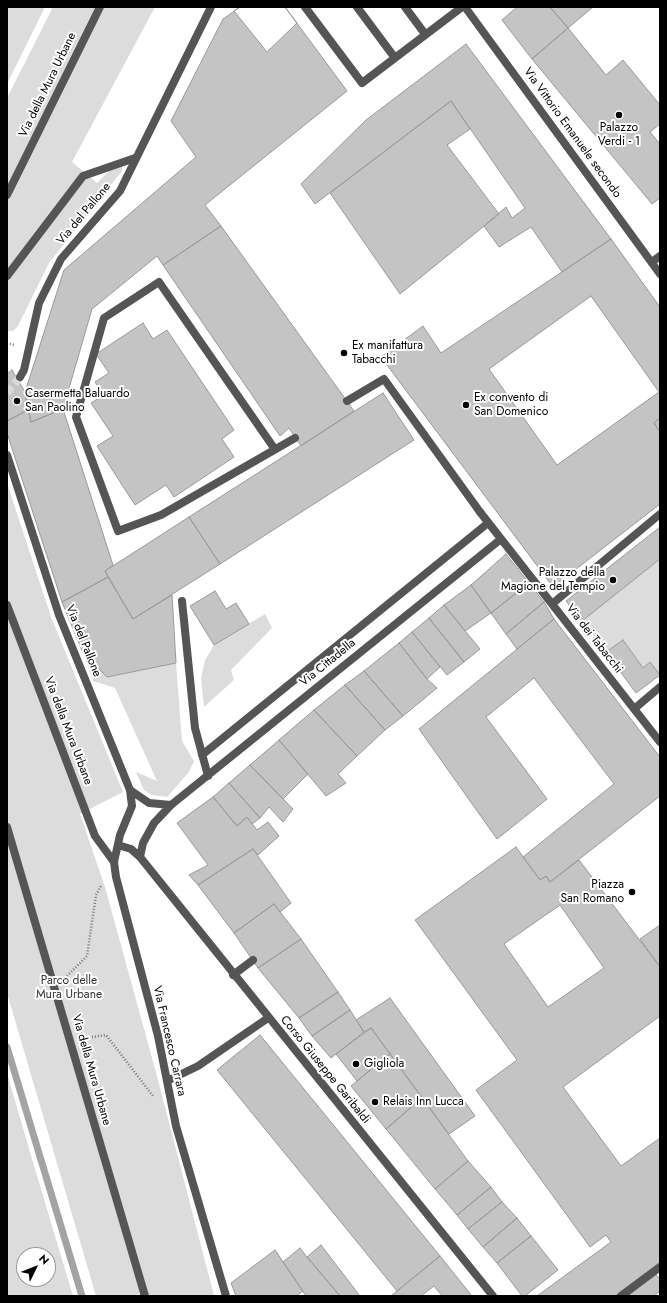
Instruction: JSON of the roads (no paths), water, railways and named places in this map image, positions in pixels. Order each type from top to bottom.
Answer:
[{"type":"street","name":"Via della Mura Urbane","points":[[7,195],[100,7]]},
{"type":"street","name":"Via del Pallone","points":[[20,377],[24,370],[39,302],[61,259],[120,191],[211,7]]},
{"type":"street","points":[[305,7],[362,83],[425,34],[463,7]]},
{"type":"street","points":[[356,7],[395,58]]},
{"type":"street","points":[[405,7],[425,34]]},
{"type":"street","name":"Via Vittorio Emanuele secondo","points":[[463,7],[660,274]]},
{"type":"street","points":[[7,276],[83,176],[136,158]]},
{"type":"street","points":[[652,262],[660,256]]},
{"type":"street","points":[[274,448],[159,282],[104,318],[76,416],[118,531],[161,515],[274,448],[295,438]]},
{"type":"street","name":"Via dei Tabacchi","points":[[347,401],[384,379],[488,523],[660,742]]},
{"type":"street","name":"Via del Pallone","points":[[7,455],[59,615],[130,790]]},
{"type":"street","points":[[552,604],[660,514]]},
{"type":"street","points":[[202,755],[488,523]]},
{"type":"street","name":"Via Cittadella","points":[[171,805],[501,539]]},
{"type":"street","points":[[182,601],[195,728],[208,776]]},
{"type":"street","name":"Via della Mura Urbane","points":[[7,604],[95,836],[114,862]]},
{"type":"street","points":[[634,709],[660,687]]},
{"type":"street","points":[[130,790],[149,804],[171,805]]},
{"type":"street","name":"Via Francesco Carrara","points":[[130,790],[132,806],[118,845],[114,862],[116,878],[158,1036],[176,1126],[226,1296]]},
{"type":"street","points":[[140,857],[143,843],[154,822],[171,805]]},
{"type":"street","name":"Via della Mura Urbane","points":[[7,827],[145,1296]]},
{"type":"street","name":"Corso Giuseppe Garibaldi","points":[[118,845],[131,849],[140,857],[233,975],[493,1296]]},
{"type":"street","points":[[233,975],[253,960]]},
{"type":"street","points":[[167,1080],[198,1066],[268,1018]]},
{"type":"street","points":[[621,1296],[660,1267]]},
{"type":"waterway","points":[[7,1047],[82,1296]]},
{"type":"tunnel","points":[[7,393],[20,377]]},
{"type":"place","name":"Palazzo Verdi - 1","points":[[619,115]]},
{"type":"place","name":"Ex manifattura Tabacchi","points":[[344,353]]},
{"type":"place","name":"Casermetta Baluardo San Paolino","points":[[17,401]]},
{"type":"place","name":"Ex convento di San Domenico","points":[[466,405]]},
{"type":"place","name":"Palazzo della Magione del Tempio","points":[[613,580]]},
{"type":"place","name":"Piazza San Romano","points":[[632,892]]},
{"type":"place","name":"Gigliola","points":[[356,1064]]},
{"type":"place","name":"Relais Inn Lucca","points":[[375,1102]]},
{"type":"park label","name":"Parco delle Mura Urbane","points":[[69,988]]}]
